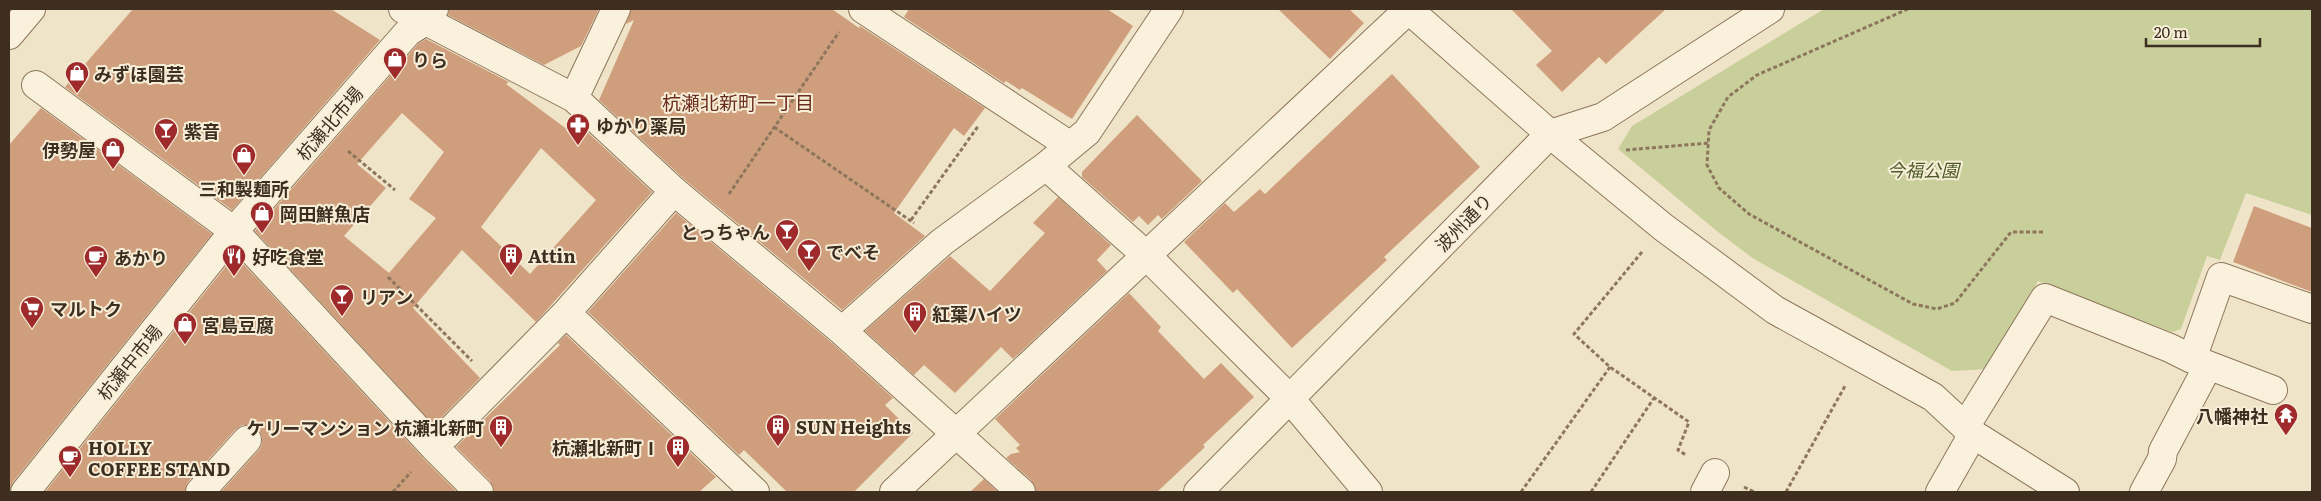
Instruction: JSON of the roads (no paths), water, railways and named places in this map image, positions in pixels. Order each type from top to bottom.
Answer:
[{"type":"street","points":[[9,35],[31,9]]},
{"type":"street","points":[[403,9],[431,14],[574,98],[674,191],[842,331],[1021,492]]},
{"type":"street","points":[[574,98],[616,9]]},
{"type":"street","points":[[894,492],[958,434],[1408,9],[1550,134],[1663,226],[1775,310],[1933,397],[1969,431],[2065,492]]},
{"type":"street","name":"波州通り","points":[[1198,492],[1550,134],[1602,117],[1770,9]]},
{"type":"street","points":[[842,331],[942,242],[1046,166],[1087,132],[1162,11]]},
{"type":"street","name":"杭瀬北市場","points":[[234,231],[408,32],[431,14]]},
{"type":"street","points":[[854,17],[998,98],[1069,145]]},
{"type":"street","points":[[36,84],[234,231],[479,492]]},
{"type":"street","points":[[1046,166],[1147,256],[1290,400],[1368,492]]},
{"type":"street","points":[[446,435],[566,313],[674,191]]},
{"type":"street","name":"杭瀬中市場","points":[[25,492],[234,231]]},
{"type":"street","points":[[2144,492],[2162,459],[2163,451],[2200,363],[2221,278],[2312,309]]},
{"type":"street","points":[[1940,492],[1969,431],[2045,298],[2170,348],[2200,363],[2273,390]]},
{"type":"street","points":[[566,313],[755,492]]},
{"type":"street","points":[[200,492],[247,440]]},
{"type":"place","name":"りら","points":[[395,80]]},
{"type":"place","name":"みずほ園芸","points":[[77,94]]},
{"type":"place","name":"ゆかり薬局","points":[[578,146]]},
{"type":"place","name":"紫音","points":[[166,151]]},
{"type":"place","name":"伊勢屋","points":[[113,170]]},
{"type":"place","name":"三和製麺所","points":[[244,176]]},
{"type":"place","name":"岡田鮮魚店","points":[[262,234]]},
{"type":"place","name":"とっちゃん","points":[[787,252]]},
{"type":"place","name":"でべそ","points":[[809,272]]},
{"type":"place","name":"Attin","points":[[511,276]]},
{"type":"place","name":"好吃食堂","points":[[234,277]]},
{"type":"place","name":"あかり","points":[[96,278]]},
{"type":"place","name":"リアン","points":[[342,317]]},
{"type":"place","name":"マルトク","points":[[32,329]]},
{"type":"place","name":"紅葉ハイツ","points":[[915,334]]},
{"type":"place","name":"宮島豆腐","points":[[185,345]]},
{"type":"place","name":"八幡神社","points":[[2286,436]]},
{"type":"place","name":"SUN Heights","points":[[778,447]]},
{"type":"place","name":"ケリーマンション 杭瀬北新町","points":[[501,448]]},
{"type":"place","name":"杭瀬北新町Ⅰ","points":[[678,468]]},
{"type":"place","name":"HOLLY COFFEE STAND","points":[[70,478]]},
{"type":"district","name":"杭瀬北新町一丁目","points":[[738,102]]},
{"type":"park label","name":"今福公園","points":[[1923,169]]}]
